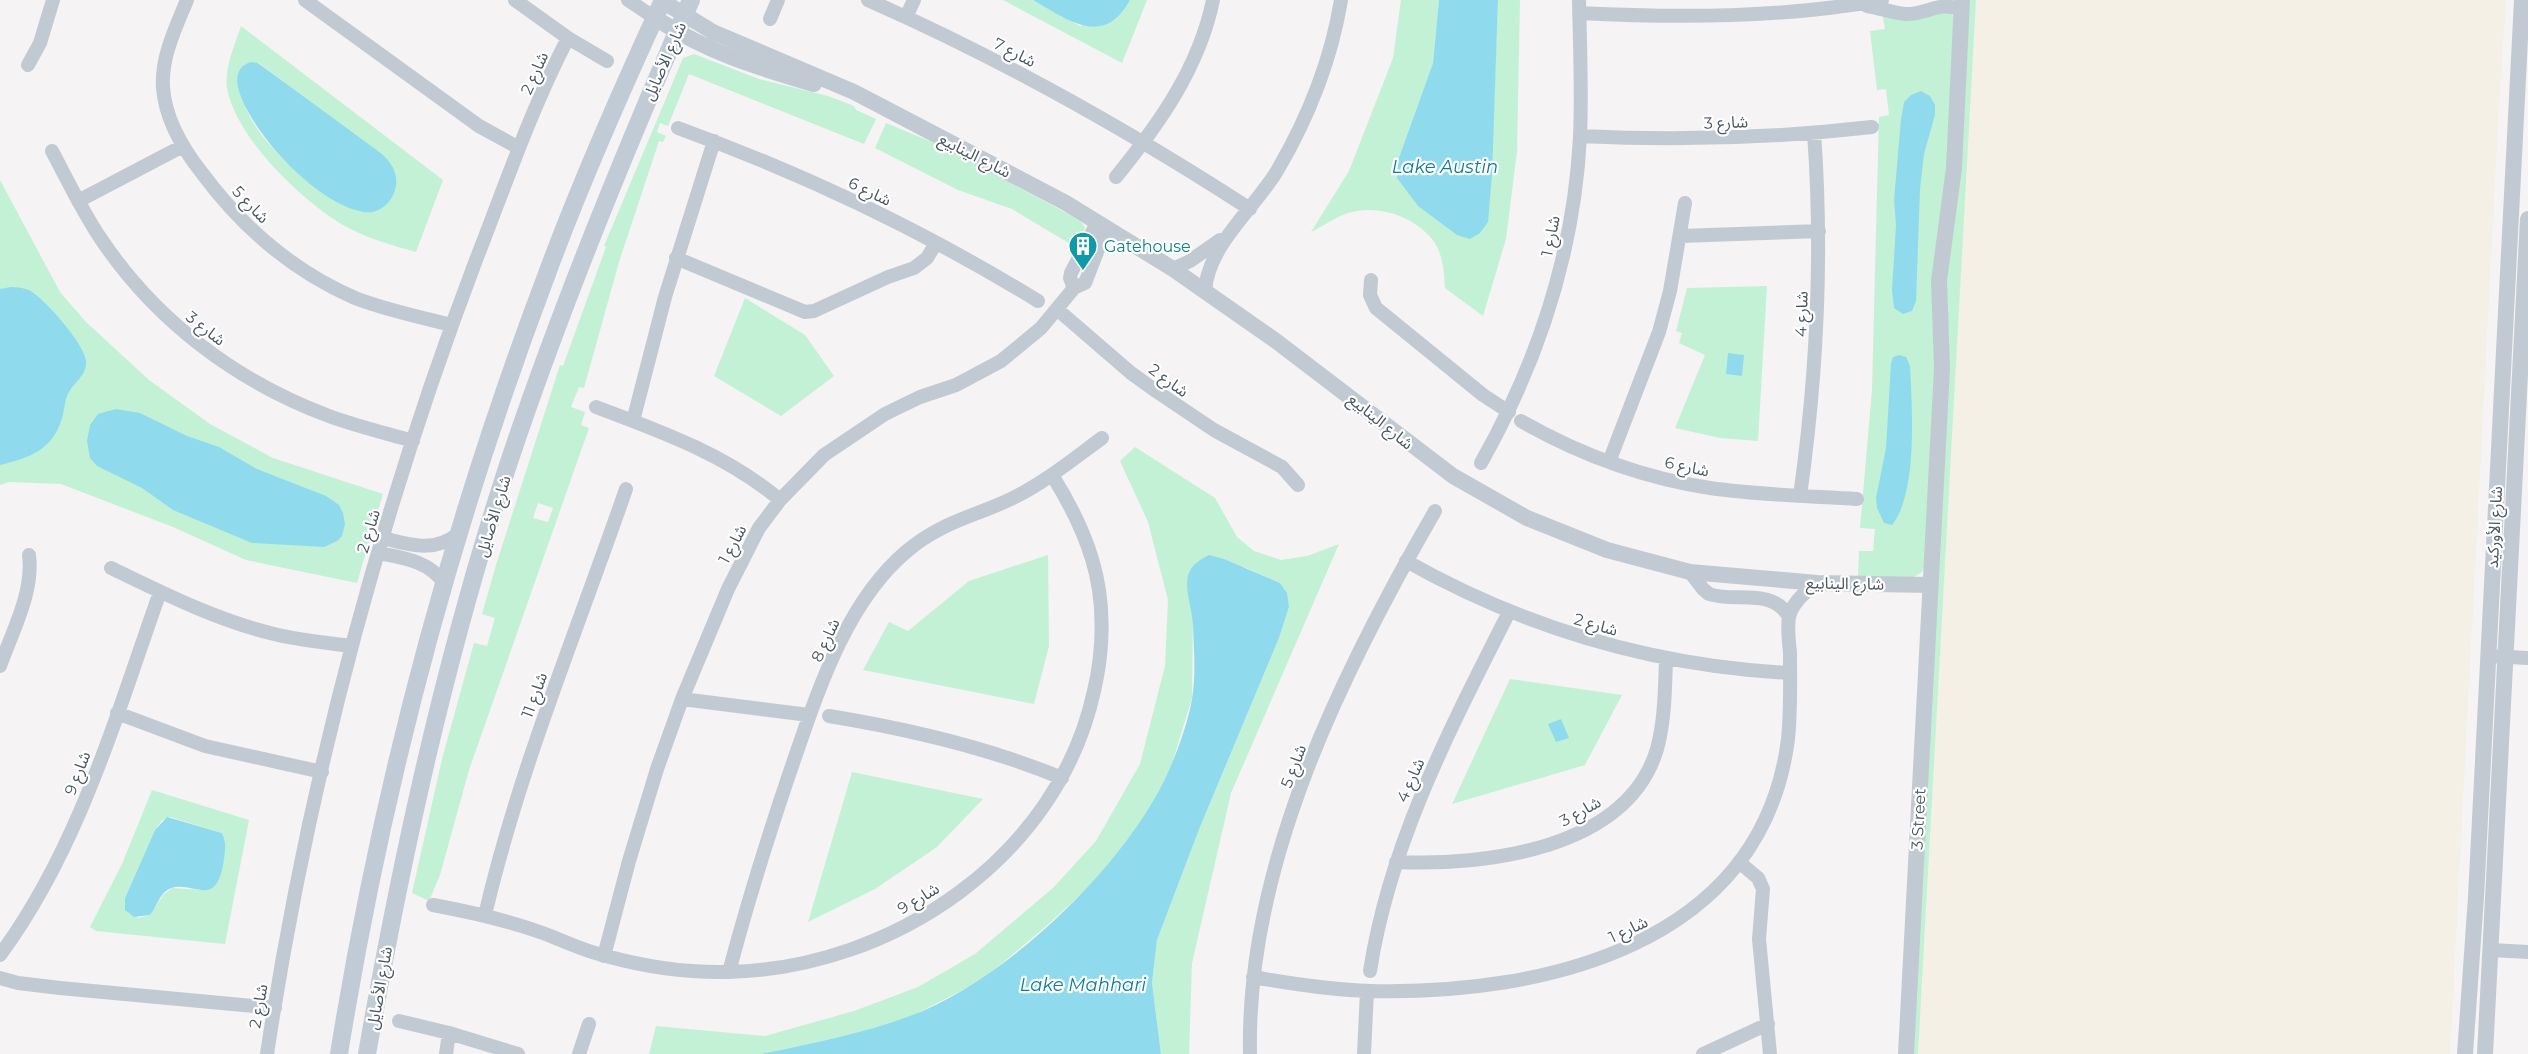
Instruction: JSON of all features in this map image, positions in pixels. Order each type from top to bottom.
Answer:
[{"type":"main road","name":"شارع الأصايل","points":[[339,1054],[356,955],[393,780],[458,534],[547,272],[575,201],[660,5]]},
{"type":"main road","name":"شارع الأصايل","points":[[367,1054],[418,791],[475,574],[508,467],[566,301],[612,183],[688,8]]},
{"type":"street","points":[[28,65],[40,43],[53,0]]},
{"type":"street","name":"شارع 5","points":[[187,0],[170,41],[163,87],[173,125],[183,146],[210,184],[239,219],[294,264],[324,283],[356,298],[390,309],[452,324]]},
{"type":"street","points":[[305,0],[479,126],[519,148]]},
{"type":"street","points":[[515,0],[568,38],[607,61]]},
{"type":"street","name":"شارع الينابيع","points":[[628,0],[688,8],[713,32],[839,85],[1003,168],[1173,269],[1312,367],[1427,458],[1489,499],[1527,518],[1577,539],[1649,562],[1690,572],[1817,583],[1931,585]]},
{"type":"street","points":[[770,19],[778,0]]},
{"type":"street","name":"شارع 7","points":[[868,0],[906,16],[1021,73],[1144,141]]},
{"type":"street","points":[[906,16],[914,0]]},
{"type":"street","points":[[1116,177],[1144,141],[1186,77],[1201,42],[1213,0]]},
{"type":"street","points":[[1205,291],[1212,261],[1276,172],[1310,106],[1332,43],[1341,0]]},
{"type":"street","points":[[1862,5],[1882,0]]},
{"type":"street","name":"شارع الأوركيد","points":[[2465,1054],[2476,897],[2522,0]]},
{"type":"street","points":[[1579,6],[1642,16],[1694,16],[1826,4],[1894,6],[1903,14],[1923,5],[1962,5]]},
{"type":"street","name":"شارع الينابيع","points":[[660,5],[677,32],[696,44],[744,63],[819,85],[859,102],[883,108]]},
{"type":"street","name":"3 Street","points":[[1906,1054],[1942,368],[1939,281],[1954,168],[1962,5]]},
{"type":"street","name":"شارع 1","points":[[1481,463],[1509,412],[1534,355],[1554,294],[1572,210],[1580,136],[1579,6]]},
{"type":"street","name":"شارع 2","points":[[267,1054],[297,887],[322,771],[352,646],[384,535],[452,324],[519,148],[568,38]]},
{"type":"street","name":"شارع 3","points":[[1580,136],[1674,139],[1814,134],[1872,127]]},
{"type":"street","name":"شارع 6","points":[[678,128],[838,193],[936,243],[1038,301]]},
{"type":"street","name":"شارع 4","points":[[1800,496],[1816,358],[1819,231],[1814,134]]},
{"type":"street","points":[[633,421],[676,258],[714,141]]},
{"type":"street","points":[[1144,141],[1250,209]]},
{"type":"street","points":[[78,201],[183,146]]},
{"type":"street","name":"شارع 3","points":[[52,151],[100,239],[149,299],[189,337],[225,363],[293,402],[330,417],[413,441]]},
{"type":"street","points":[[1609,462],[1659,332],[1670,291],[1686,203]]},
{"type":"street","name":"شارع الأوركيد","points":[[2485,1054],[2528,219]]},
{"type":"street","name":"شارع 1","points":[[604,956],[629,861],[657,769],[682,699],[742,558],[759,528],[780,500],[824,455],[858,430],[920,397],[957,385],[1001,361],[1041,328],[1074,288],[1070,278],[1071,273],[1102,226]]},
{"type":"street","points":[[1173,269],[1205,252],[1235,228]]},
{"type":"street","points":[[1680,236],[1819,231]]},
{"type":"street","points":[[2510,236],[2516,245],[2518,276],[2526,283]]},
{"type":"street","points":[[676,258],[805,312],[814,311],[888,277],[914,268],[927,258],[936,243]]},
{"type":"street","points":[[1371,280],[1370,295],[1377,308],[1483,395],[1509,412]]},
{"type":"street","name":"شارع 2","points":[[1058,310],[1124,367],[1156,391],[1214,430],[1282,466],[1298,485]]},
{"type":"street","points":[[596,407],[727,463],[780,500]]},
{"type":"street","name":"شارع 6","points":[[1521,421],[1558,441],[1609,462],[1690,484],[1753,493],[1857,499]]},
{"type":"street","name":"شارع 8","points":[[729,972],[758,867],[810,715],[847,628],[862,602],[879,578],[907,551],[936,530],[964,516],[1010,499],[1052,475],[1102,438]]},
{"type":"street","name":"شارع 9","points":[[433,905],[485,915],[604,956],[665,968],[729,972],[777,968],[832,955],[867,944],[932,911],[988,870],[1033,823],[1062,778],[1084,729],[1092,703],[1098,674],[1101,616],[1093,561],[1069,503],[1052,475]]},
{"type":"street","name":"شارع 11","points":[[485,915],[529,759],[626,489]]},
{"type":"street","name":"شارع 5","points":[[1250,1054],[1250,1006],[1253,977],[1267,896],[1295,806],[1340,696],[1406,561],[1435,511]]},
{"type":"street","points":[[384,535],[418,541],[427,546],[444,543],[458,534]]},
{"type":"street","points":[[422,564],[427,546]]},
{"type":"street","points":[[379,553],[422,564],[435,572],[445,584]]},
{"type":"street","points":[[0,666],[27,588],[29,555]]},
{"type":"street","name":"شارع 2","points":[[1406,561],[1467,594],[1587,640],[1666,658],[1759,672],[1790,674]]},
{"type":"street","points":[[111,568],[207,613],[270,634],[352,646]]},
{"type":"street","points":[[1690,572],[1702,589],[1709,594],[1769,600],[1781,606],[1789,617],[1803,594],[1817,583]]},
{"type":"street","name":"شارع 9","points":[[0,955],[33,906],[65,845],[87,793],[160,592]]},
{"type":"street","name":"شارع 4","points":[[1370,971],[1383,907],[1407,828],[1439,756],[1509,612]]},
{"type":"street","name":"شارع 1","points":[[1253,977],[1310,987],[1367,991],[1415,991],[1501,983],[1604,958],[1639,943],[1680,919],[1707,897],[1739,862],[1759,831],[1781,774],[1788,741],[1789,617]]},
{"type":"street","points":[[2488,656],[2528,658]]},
{"type":"street","name":"شارع 3","points":[[1396,862],[1460,862],[1499,856],[1561,841],[1606,818],[1627,800],[1644,777],[1656,750],[1663,721],[1666,658]]},
{"type":"street","points":[[682,699],[810,715]]},
{"type":"street","points":[[117,713],[205,746],[322,771]]},
{"type":"street","points":[[829,716],[873,723],[958,743],[1006,756],[1062,778]]},
{"type":"street","points":[[1739,862],[1758,878],[1763,889],[1759,939],[1770,1054]]},
{"type":"street","points":[[2476,897],[2482,909],[2481,938],[2485,945],[2491,950],[2528,952]]},
{"type":"street","points":[[0,978],[18,983],[60,988],[275,1008]]},
{"type":"street","points":[[1364,1054],[1367,991]]},
{"type":"street","points":[[399,1021],[518,1054]]},
{"type":"street","points":[[579,1054],[589,1024]]},
{"type":"street","points":[[1702,1054],[1768,1024]]},
{"type":"street","points":[[446,1054],[449,1033]]},
{"type":"green space","points":[[1003,0],[1033,0],[1080,26],[1115,19],[1130,0],[1147,0],[1122,63]]},
{"type":"green space","points":[[1401,0],[1439,0],[1433,63],[1397,163],[1397,178],[1494,104],[1498,0],[1520,0],[1517,151],[1506,239],[1483,316],[1445,288],[1442,262],[1436,244],[1424,231],[1405,218],[1383,211],[1359,211],[1343,215],[1311,232],[1349,171],[1393,58]]},
{"type":"green space","points":[[1962,0],[1978,0],[1924,1054],[1906,1054]]},
{"type":"green space","points":[[1935,9],[1951,13],[1955,19],[1925,566],[1922,572],[1912,578],[1858,576],[1859,551],[1873,551],[1875,529],[1860,528],[1872,390],[1879,117],[1889,115],[1886,89],[1877,90],[1870,31],[1885,29],[1882,13]]},
{"type":"green space","points":[[241,26],[443,180],[416,252],[352,230],[326,214],[290,184],[257,147],[233,107],[226,81]],"holes":[[[259,63],[339,124],[324,194],[291,166],[261,134],[246,109],[238,73],[245,64]]]},
{"type":"green space","points":[[694,54],[759,79],[828,96],[854,106],[856,110],[876,119],[864,144],[689,74],[668,126],[660,123],[657,132],[666,136],[663,142],[659,141],[619,262],[584,388],[579,387],[571,407],[585,412],[581,425],[589,428],[469,770],[440,875],[429,901],[412,893],[442,759],[474,643],[487,646],[495,618],[482,614],[496,565],[560,365],[563,366],[606,247],[604,246],[683,58]],"holes":[[[538,503],[553,508],[548,522],[533,518]]]},
{"type":"green space","points":[[886,123],[939,145],[1072,216],[1085,228],[1077,248],[1012,209],[958,190],[875,148]]},
{"type":"green space","points":[[0,180],[60,292],[86,322],[149,380],[210,424],[273,458],[383,494],[357,583],[246,560],[173,527],[61,484],[9,482],[0,485]]},
{"type":"green space","points":[[1767,286],[1758,441],[1720,438],[1675,428],[1705,355],[1679,343],[1682,333],[1676,331],[1687,288]]},
{"type":"green space","points":[[745,298],[805,335],[834,376],[781,416],[714,376]]},
{"type":"green space","points":[[1135,447],[1215,498],[1237,537],[1254,551],[1281,560],[1307,556],[1339,544],[1231,793],[1192,963],[1189,1054],[1161,1054],[1152,983],[1157,940],[1200,827],[1279,638],[1289,607],[1280,583],[1244,567],[1188,592],[1193,615],[1192,698],[1171,767],[1152,807],[1089,887],[982,980],[912,1016],[842,1038],[760,1054],[649,1054],[656,1026],[765,1036],[854,1011],[918,987],[975,954],[1053,888],[1096,841],[1140,764],[1165,666],[1168,600],[1148,522],[1120,461]]},
{"type":"green space","points":[[1048,555],[1049,646],[1034,704],[863,670],[889,622],[908,631],[969,581]]},
{"type":"green space","points":[[1510,679],[1622,695],[1585,765],[1452,804]]},
{"type":"green space","points":[[852,772],[983,799],[937,847],[875,889],[808,922]]},
{"type":"green space","points":[[152,790],[249,820],[225,944],[96,931],[90,927],[122,864]],"holes":[[[170,817],[222,833],[225,846],[223,862],[211,888],[202,890],[172,888],[163,895],[150,915],[138,918],[128,913],[125,898],[155,830],[162,820]]]},
{"type":"sand","points":[[1976,0],[2506,0],[2450,1054],[1918,1054]]},
{"type":"water","points":[[1033,0],[1130,0],[1119,15],[1108,23],[1096,27],[1084,26],[1072,21]]},
{"type":"water","name":"Lake Austin","points":[[1439,0],[1498,0],[1492,175],[1488,222],[1480,233],[1470,239],[1457,235],[1418,206],[1397,178],[1397,163],[1433,63]]},
{"type":"water","points":[[251,62],[258,63],[386,158],[395,173],[396,188],[385,206],[372,212],[346,207],[308,182],[289,165],[258,127],[239,91],[238,73],[243,66]]},
{"type":"water","points":[[1921,91],[1930,96],[1935,105],[1935,115],[1924,154],[1920,189],[1916,301],[1912,311],[1903,314],[1894,308],[1892,290],[1896,225],[1894,200],[1904,102],[1911,95]]},
{"type":"water","points":[[11,287],[29,290],[53,311],[79,344],[84,353],[86,366],[83,374],[67,395],[62,418],[53,438],[38,451],[0,465],[0,289]]},
{"type":"water","points":[[1728,353],[1744,355],[1742,376],[1726,374]]},
{"type":"water","points":[[1899,355],[1906,357],[1910,366],[1912,449],[1906,492],[1900,511],[1892,525],[1884,523],[1877,508],[1876,498],[1886,448],[1891,363],[1893,357]]},
{"type":"water","points":[[116,409],[140,413],[187,436],[219,447],[257,469],[326,496],[339,505],[343,513],[345,524],[342,536],[324,547],[252,543],[173,510],[142,488],[97,466],[90,458],[87,441],[90,425],[98,414]]},
{"type":"water","name":"Lake Mahhari","points":[[1209,555],[1280,583],[1287,593],[1289,607],[1279,638],[1200,827],[1157,940],[1152,983],[1161,1054],[760,1054],[873,1028],[910,1016],[947,999],[986,976],[1024,947],[1095,879],[1126,841],[1151,804],[1180,743],[1190,708],[1194,681],[1193,620],[1187,579],[1195,564]]},
{"type":"water","points":[[1561,719],[1569,738],[1556,742],[1548,724]]},
{"type":"water","points":[[167,817],[222,833],[225,849],[219,879],[208,890],[186,887],[169,889],[163,894],[150,915],[134,917],[125,910],[125,898],[155,830]]},
{"type":"place","name":"Gatehouse","points":[[1083,272]]}]
